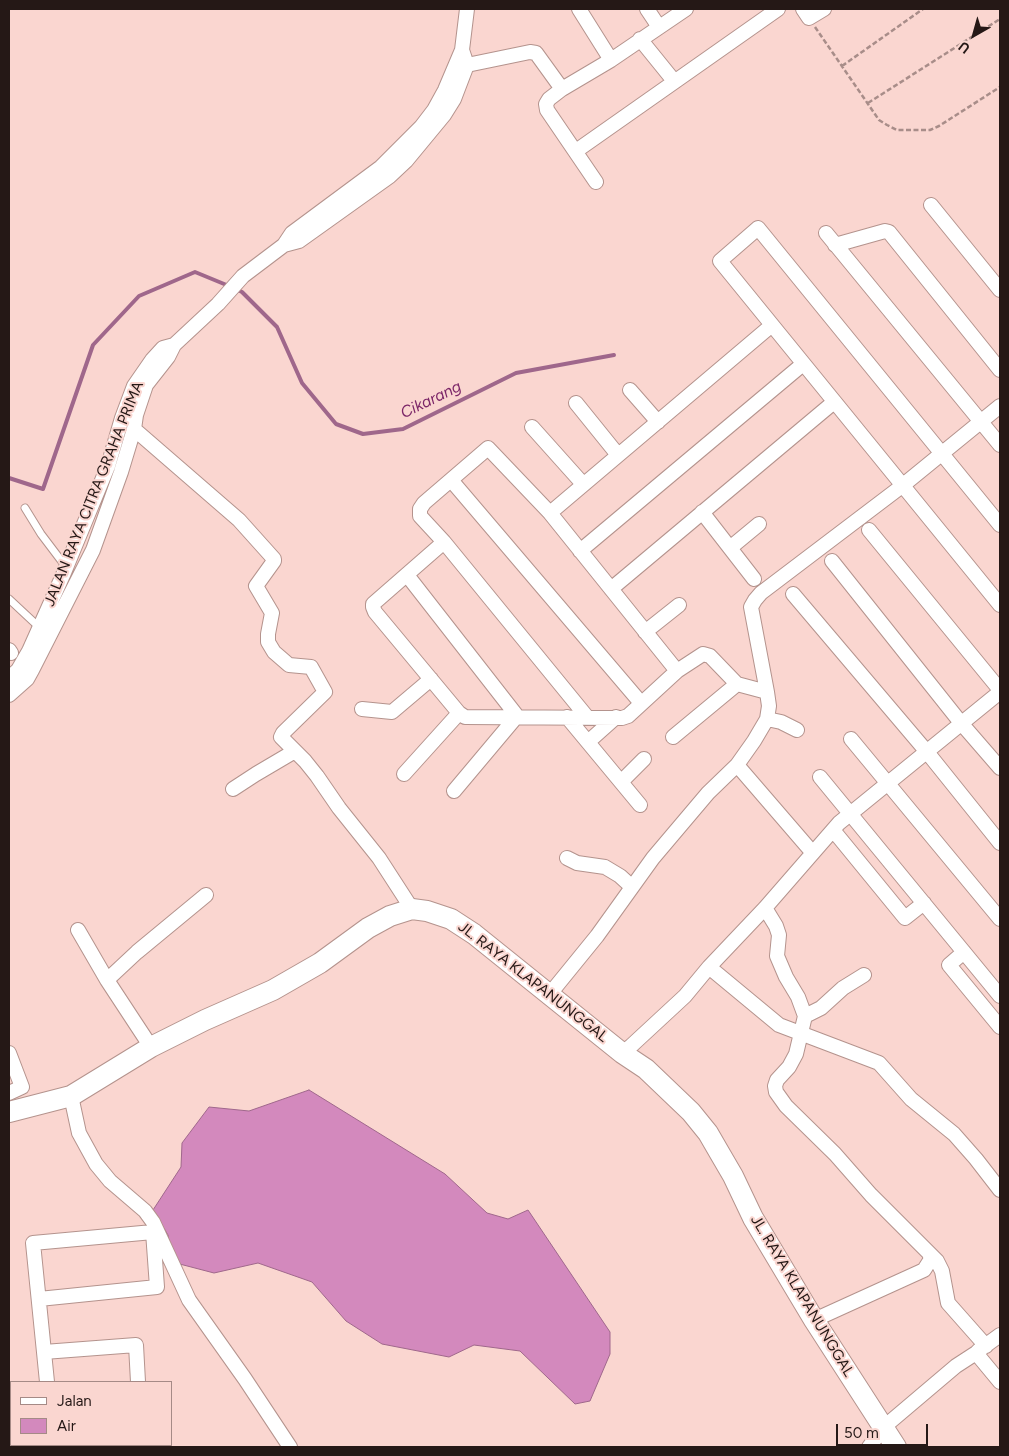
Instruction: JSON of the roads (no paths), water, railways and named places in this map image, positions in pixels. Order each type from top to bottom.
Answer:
[{"type":"street","points":[[467,9],[462,59],[536,53],[562,89]]},
{"type":"street","points":[[579,9],[611,60]]},
{"type":"street","points":[[647,9],[659,27]]},
{"type":"street","points":[[596,182],[547,110],[546,104],[549,99],[562,89],[611,60],[686,9]]},
{"type":"street","points":[[576,151],[778,9]]},
{"type":"street","points":[[806,14],[824,9]]},
{"type":"street","points":[[640,39],[674,81]]},
{"type":"street","name":"JALAN RAYA CITRA GRAHA PRIMA","points":[[9,695],[27,678],[93,550],[122,472],[136,415],[146,385],[168,357],[174,345],[218,304],[243,276],[284,245],[292,233],[396,154],[434,110],[462,59]]},
{"type":"street","points":[[931,205],[1000,290]]},
{"type":"street","points":[[1000,526],[758,228],[720,261],[1000,604]]},
{"type":"street","points":[[835,245],[885,231],[889,232],[1000,370]]},
{"type":"street","points":[[826,234],[1000,445]]},
{"type":"street","points":[[550,513],[772,325]]},
{"type":"street","name":"JALAN RAYA CITRA GRAHA PRIMA","points":[[9,678],[18,670],[66,567],[108,466],[122,418],[134,386],[163,348],[174,345]]},
{"type":"street","points":[[580,550],[804,364]]},
{"type":"street","points":[[630,390],[658,422]]},
{"type":"street","points":[[611,589],[834,402]]},
{"type":"street","points":[[576,403],[618,455]]},
{"type":"street","points":[[549,995],[596,936],[653,858],[702,800],[736,765],[768,719],[767,692],[751,607],[755,600],[761,593],[902,486],[1000,406]]},
{"type":"street","points":[[532,427],[584,484]]},
{"type":"street","points":[[11,1104],[71,1096],[151,1047],[205,1020],[273,990],[320,963],[368,928],[390,916],[412,909],[375,854],[338,808],[317,776],[281,738],[325,692],[311,667],[289,665],[274,652],[268,642],[273,613],[256,586],[274,559],[239,520],[134,429]]},
{"type":"street","points":[[587,717],[444,542],[420,516],[420,509],[424,503],[488,448],[550,513],[677,671]]},
{"type":"street","points":[[452,480],[641,703]]},
{"type":"street","points":[[702,512],[754,579]]},
{"type":"street","points":[[730,548],[760,524]]},
{"type":"street","points":[[622,1052],[685,996],[709,967],[766,908],[812,852],[833,830],[1000,691],[868,530]]},
{"type":"street","points":[[444,542],[373,606],[375,612],[464,717],[628,716],[677,671],[699,656],[707,654],[737,684],[767,692]]},
{"type":"street","points":[[832,561],[961,723],[1000,768]]},
{"type":"street","points":[[407,575],[517,716]]},
{"type":"street","points":[[793,594],[927,752],[1000,843]]},
{"type":"street","points":[[52,599],[66,604]]},
{"type":"street","points":[[646,632],[679,605]]},
{"type":"street","points":[[362,708],[392,712],[431,679]]},
{"type":"street","points":[[674,736],[737,684]]},
{"type":"street","points":[[404,774],[459,713]]},
{"type":"street","points":[[454,791],[517,716]]},
{"type":"street","points":[[567,717],[640,805]]},
{"type":"street","points":[[588,742],[616,717]]},
{"type":"street","points":[[768,719],[781,722],[797,730]]},
{"type":"street","points":[[852,739],[1000,919]]},
{"type":"street","points":[[233,789],[295,751]]},
{"type":"street","points":[[621,782],[644,759]]},
{"type":"street","points":[[736,765],[812,852]]},
{"type":"street","points":[[820,777],[1000,996]]},
{"type":"street","points":[[833,830],[905,918],[924,903]]},
{"type":"street","points":[[567,858],[605,868],[620,876],[632,887]]},
{"type":"street","points":[[107,980],[206,894]]},
{"type":"street","points":[[766,908],[779,936],[777,956],[786,977],[798,997],[804,1016],[796,1054],[775,1086],[781,1099],[937,1262],[942,1271],[948,1303],[981,1349],[1000,1382]]},
{"type":"street","name":"JL. RAYA KLAPANUNGGAL","points":[[412,909],[427,911],[451,919],[474,934],[549,995],[646,1069],[667,1088],[708,1133],[733,1176],[753,1218],[814,1320],[896,1447]]},
{"type":"street","points":[[78,930],[107,980],[151,1047]]},
{"type":"street","points":[[964,952],[949,964],[1000,1027]]},
{"type":"street","points":[[709,967],[779,1025],[801,1035],[879,1063],[911,1099],[954,1134],[976,1158],[1000,1190]]},
{"type":"street","points":[[804,1016],[821,1008],[838,992],[864,975]]},
{"type":"street","points":[[9,1053],[22,1087],[11,1104]]},
{"type":"street","points":[[71,1096],[79,1133],[96,1164],[110,1182],[145,1211],[153,1222],[189,1300],[290,1447]]},
{"type":"street","points":[[39,1299],[157,1287],[152,1232],[33,1243],[47,1381]]},
{"type":"street","points":[[814,1320],[924,1270],[930,1263],[930,1253]]},
{"type":"street","points":[[868,1447],[884,1427],[956,1366],[1000,1335]]},
{"type":"street","points":[[44,1352],[136,1345],[138,1381]]},
{"type":"lane","points":[[25,508],[41,534],[66,567]]},
{"type":"lane","points":[[9,598],[39,627]]},
{"type":"water","points":[[309,1090],[445,1174],[487,1213],[508,1219],[528,1210],[610,1332],[610,1354],[590,1401],[575,1404],[520,1351],[474,1345],[449,1357],[382,1344],[346,1321],[312,1282],[258,1263],[214,1273],[172,1262],[168,1235],[153,1210],[181,1167],[182,1143],[209,1107],[249,1111]]},
{"type":"waterway","name":"Cikarang","points":[[9,478],[43,489],[93,345],[139,296],[195,272],[229,286]]},
{"type":"waterway","name":"Cikarang","points":[[236,289],[242,292],[277,327],[302,383],[336,424],[363,434],[403,429],[516,373],[614,355]]}]
